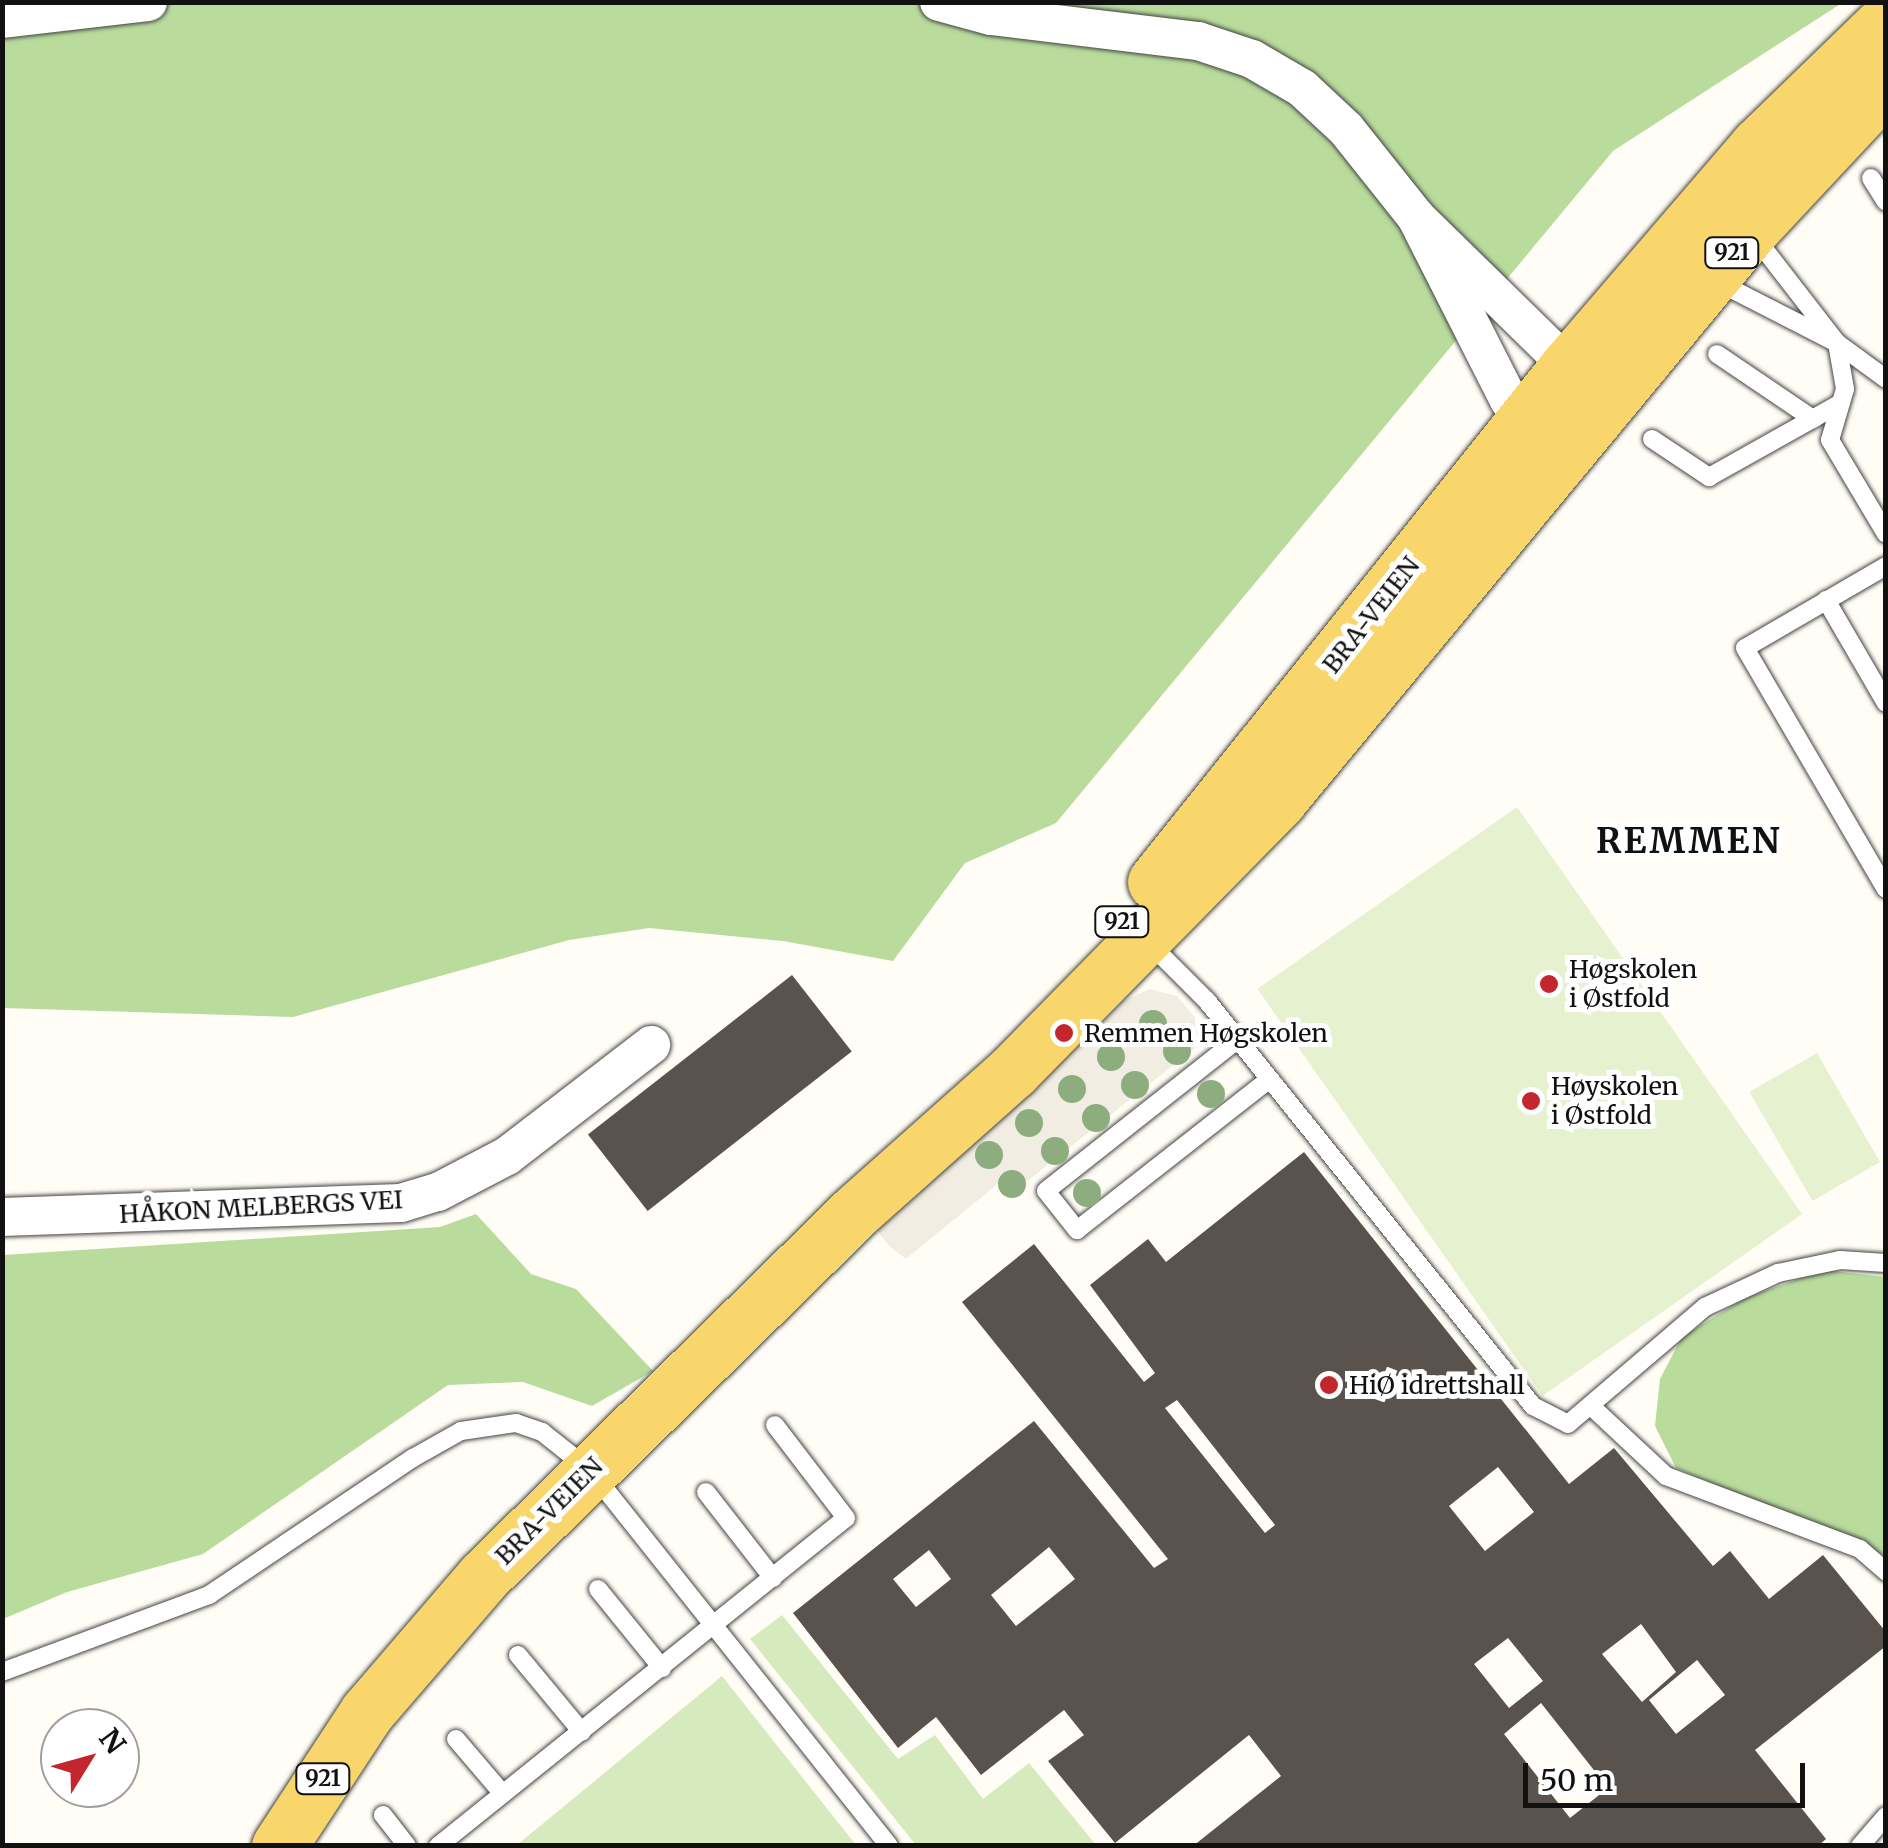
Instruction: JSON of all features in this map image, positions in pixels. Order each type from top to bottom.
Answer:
[{"type":"main road","name":"BRA-VEIEN","points":[[1135,930],[1279,800],[1587,429],[1714,241],[1800,101],[1886,21]]},
{"type":"main road","name":"BRA-VEIEN","points":[[279,1846],[367,1712],[425,1638],[590,1470],[857,1210],[1013,1072],[1135,930],[1568,366],[1714,241],[1886,85]]},
{"type":"street","points":[[2,19],[148,2]]},
{"type":"street","points":[[939,2],[991,16],[1198,41],[1252,59],[1302,88],[1346,129],[1416,217],[1568,366],[1587,429],[1525,422],[1456,306],[1416,217]]},
{"type":"street","name":"HÅKON MELBERGS VEI","points":[[2,1218],[401,1203],[438,1192],[507,1156],[651,1045]]},
{"type":"lane","points":[[1872,178],[1886,202]]},
{"type":"lane","points":[[1714,241],[1743,300],[1837,343]]},
{"type":"lane","points":[[1714,241],[1837,343],[1886,378]]},
{"type":"lane","points":[[1837,343],[1845,389],[1830,440],[1886,534]]},
{"type":"lane","points":[[1717,354],[1812,419]]},
{"type":"lane","points":[[1652,439],[1709,477],[1841,403]]},
{"type":"lane","points":[[1886,566],[1745,648],[1886,888]]},
{"type":"lane","points":[[1826,600],[1886,703]]},
{"type":"lane","points":[[1135,930],[1237,1040],[1532,1406],[1568,1424],[1592,1407],[1653,1345],[1705,1307],[1778,1272],[1840,1260],[1886,1263]]},
{"type":"lane","points":[[1237,1040],[1046,1191],[1077,1230],[1268,1080]]},
{"type":"lane","points":[[1592,1407],[1666,1476],[1860,1550],[1886,1572]]},
{"type":"lane","points":[[2,1672],[208,1596],[462,1431],[516,1423],[542,1432],[590,1470],[889,1846]]},
{"type":"lane","points":[[438,1846],[846,1518],[776,1425]]},
{"type":"lane","points":[[706,1492],[772,1578]]},
{"type":"lane","points":[[598,1588],[662,1668]]},
{"type":"lane","points":[[518,1656],[582,1732]]},
{"type":"lane","points":[[456,1738],[502,1794]]},
{"type":"lane","points":[[383,1815],[406,1846]]},
{"type":"lane","points":[[1860,1846],[1886,1816]]},
{"type":"green space","points":[[3,3],[1842,3],[1613,151],[1056,823],[965,863],[893,961],[783,941],[649,928],[569,940],[293,1017],[3,1008]]},
{"type":"green space","name":"Høyskolen i Østfold","points":[[1517,807],[1802,1214],[1542,1396],[1257,989]]},
{"type":"green space","points":[[1817,1053],[1880,1162],[1812,1201],[1749,1092]]},
{"type":"green space","points":[[476,1214],[531,1274],[576,1289],[653,1371],[592,1406],[523,1382],[448,1385],[203,1554],[67,1592],[3,1619],[3,1255],[440,1227]]},
{"type":"green space","points":[[1824,1270],[1885,1277],[1885,1555],[1676,1468],[1655,1426],[1660,1379],[1682,1337],[1745,1298]]},
{"type":"green space","points":[[782,1615],[898,1759],[935,1735],[983,1799],[1029,1763],[1096,1845],[916,1845],[750,1639]]},
{"type":"green space","points":[[722,1676],[856,1845],[517,1845]]},
{"type":"shaded area","points":[[1150,989],[1177,996],[1202,1026],[1205,1040],[1011,1194],[1000,1182],[906,1259],[889,1246],[872,1224],[1024,1097],[1125,1000]]},
{"type":"building","points":[[792,975],[852,1051],[648,1211],[588,1134]]},
{"type":"building","points":[[1304,1152],[1569,1484],[1614,1448],[1713,1566],[1730,1551],[1769,1599],[1823,1555],[1886,1632],[1886,1646],[1755,1750],[1826,1839],[1818,1846],[1193,1846],[1281,1776],[1249,1735],[1115,1843],[1048,1761],[1084,1735],[1064,1710],[981,1775],[936,1717],[898,1748],[793,1613],[1034,1421],[1154,1568],[1168,1559],[962,1302],[1034,1244],[1144,1382],[1155,1373],[1090,1285],[1148,1239],[1166,1262]],"holes":[[[1177,1400],[1275,1525],[1265,1533],[1165,1408]],[[1498,1467],[1534,1512],[1485,1551],[1449,1506]],[[1049,1547],[1075,1579],[1016,1626],[991,1595]],[[929,1550],[951,1579],[916,1607],[893,1579]],[[1641,1624],[1676,1672],[1642,1702],[1602,1654]],[[1508,1638],[1543,1681],[1509,1708],[1474,1664]],[[1697,1660],[1725,1695],[1676,1734],[1649,1700]],[[1541,1703],[1608,1788],[1570,1818],[1504,1734]]]},
{"type":"place","name":"Høgskolen i Østfold","points":[[1549,984]]},
{"type":"place","name":"Remmen Høgskolen","points":[[1064,1033]]},
{"type":"place","name":"Høyskolen i Østfold","points":[[1531,1101]]},
{"type":"place","name":"HiØ idrettshall","points":[[1329,1385]]},
{"type":"district","name":"REMMEN","points":[[1689,841]]}]
